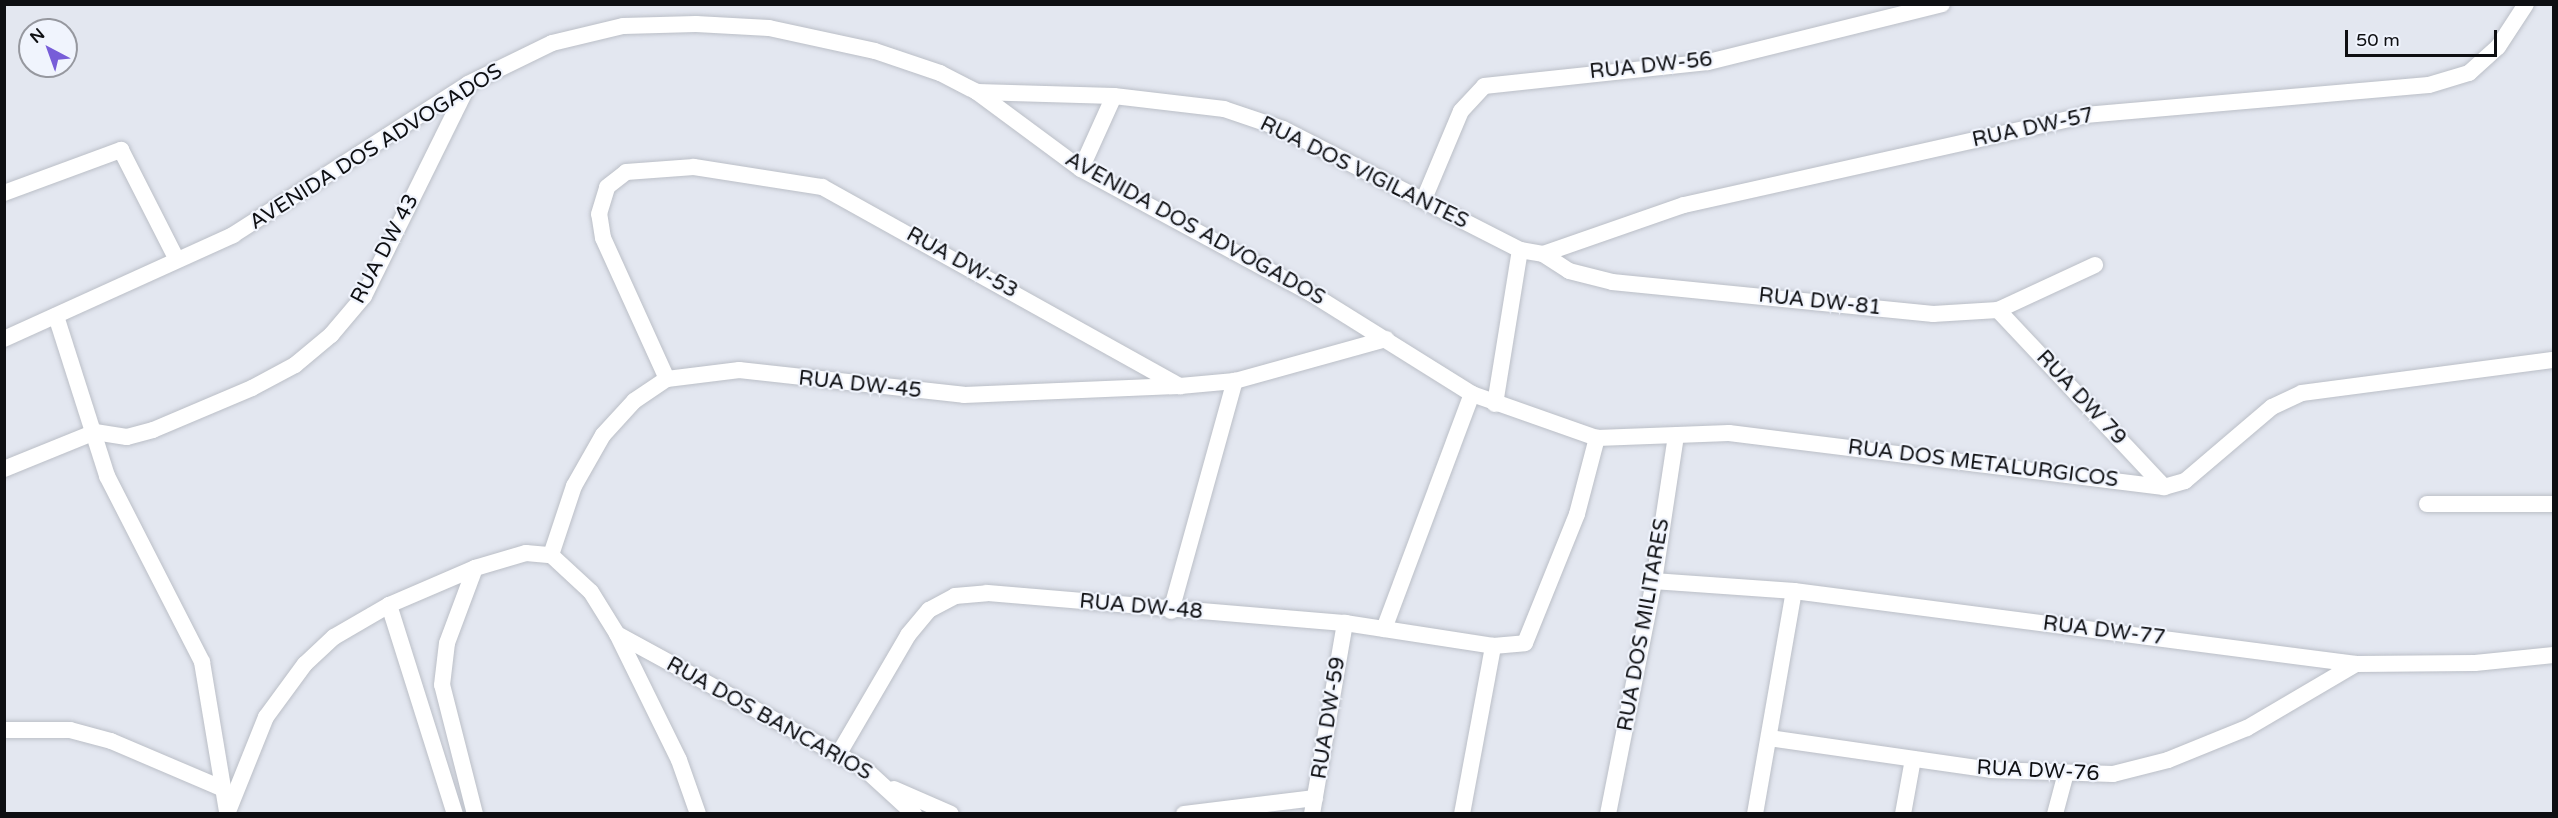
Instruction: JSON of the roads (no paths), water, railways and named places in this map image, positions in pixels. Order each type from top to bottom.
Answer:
[{"type":"street","name":"RUA DW-56","points":[[1424,199],[1461,111],[1484,86],[1708,62],[1942,4]]},
{"type":"street","name":"RUA DW-57","points":[[1520,250],[1543,254],[1684,205],[2085,115],[2429,85],[2469,73],[2498,47],[2526,4]]},
{"type":"street","name":"AVENIDA DOS ADVOGADOS","points":[[4,339],[177,258],[233,235],[468,84],[552,43],[623,26],[696,24],[769,28],[875,51],[977,92],[1081,169],[1386,339],[1472,394],[1597,438]]},
{"type":"street","name":"RUA DW 43","points":[[95,432],[128,437],[153,430],[252,388],[295,365],[331,335],[364,296],[468,84]]},
{"type":"street","name":"RUA DOS VIGILANTES","points":[[977,92],[1114,96],[1224,109],[1273,125],[1424,199],[1520,250]]},
{"type":"street","points":[[1081,169],[1114,96]]},
{"type":"street","points":[[4,194],[121,150],[177,258]]},
{"type":"street","name":"RUA DW-53","points":[[667,379],[603,238],[599,214],[607,187],[626,172],[651,168],[733,170],[822,187],[1180,386]]},
{"type":"street","points":[[1495,404],[1520,250]]},
{"type":"street","name":"RUA DW-81","points":[[1543,254],[1569,271],[1612,282],[1933,314],[1998,310],[2095,265]]},
{"type":"street","name":"RUA DW 79","points":[[1998,310],[2164,487]]},
{"type":"street","points":[[56,316],[95,432],[107,476],[202,662],[219,787],[227,812]]},
{"type":"street","name":"RUA DW-45","points":[[667,379],[739,370],[964,395],[1180,386],[1235,381],[1386,339]]},
{"type":"street","name":"RUA DOS METALURGICOS","points":[[1597,438],[1764,437],[2164,487],[2185,482],[2272,407],[2302,393],[2553,360]]},
{"type":"street","points":[[551,555],[574,486],[603,435],[634,401],[667,379]]},
{"type":"street","points":[[1171,611],[1235,381]]},
{"type":"street","points":[[1384,628],[1472,394]]},
{"type":"street","points":[[4,468],[95,432]]},
{"type":"street","name":"RUA DOS MILITARES","points":[[1608,813],[1654,581],[1676,436]]},
{"type":"street","name":"RUA DW-48","points":[[838,755],[908,635],[929,610],[955,596],[987,593],[1171,611],[1345,623],[1493,646],[1526,643],[1577,514],[1597,438]]},
{"type":"street","points":[[2427,504],[2553,504]]},
{"type":"street","points":[[227,812],[266,717],[305,664],[334,637],[389,605],[475,568],[526,553],[551,555],[591,592],[617,634],[679,760],[698,813]]},
{"type":"street","points":[[389,605],[454,812],[474,809],[442,685],[447,643],[475,568]]},
{"type":"street","name":"RUA DW-77","points":[[1654,581],[1794,591],[2355,664],[2475,663],[2553,655]]},
{"type":"street","points":[[1755,813],[1794,591]]},
{"type":"street","name":"RUA DW-59","points":[[1314,806],[1345,623]]},
{"type":"street","name":"RUA DOS BANCARIOS","points":[[617,634],[838,755],[886,785],[914,813]]},
{"type":"street","points":[[1462,813],[1493,646]]},
{"type":"street","name":"RUA DW-76","points":[[1769,738],[1913,759],[2065,777],[2113,774],[2168,760],[2247,728],[2355,664]]},
{"type":"street","points":[[4,730],[70,730],[101,738],[219,787]]},
{"type":"street","points":[[1903,813],[1913,759]]},
{"type":"street","points":[[2055,813],[2065,777]]},
{"type":"street","points":[[886,785],[951,813]]},
{"type":"street","points":[[1184,813],[1314,806]]}]
